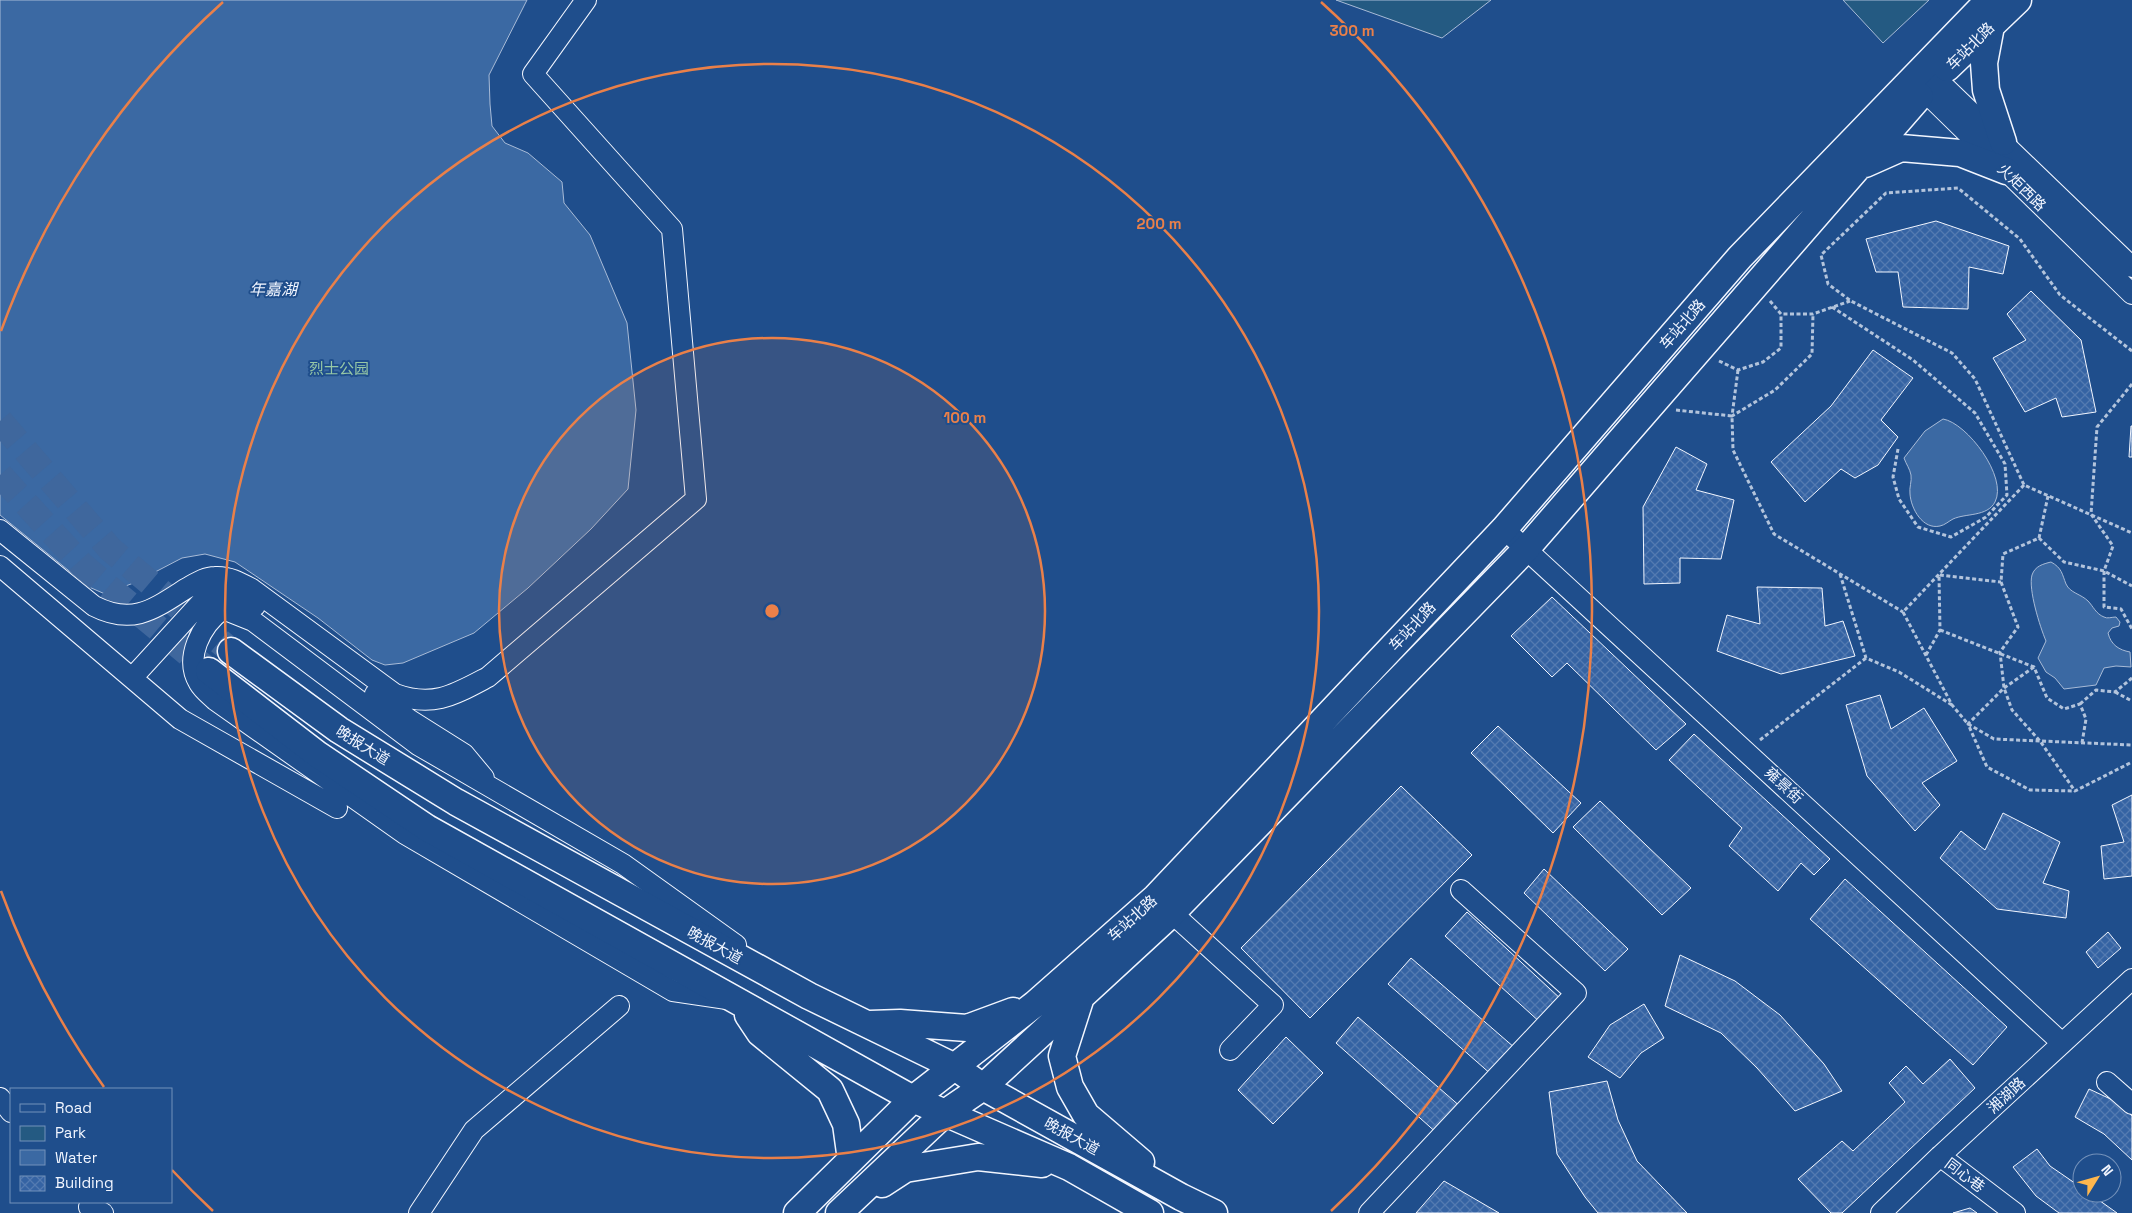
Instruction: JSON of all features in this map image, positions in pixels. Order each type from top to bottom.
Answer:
[{"type":"main road","name":"车站北路","points":[[796,1213],[914,1099],[1164,906],[1526,549],[1857,168],[1988,0]]},
{"type":"main road","name":"车站北路","points":[[842,1210],[945,1113],[982,1087],[1080,998],[1504,529],[1740,257],[1925,79],[1991,26],[2018,0]]},
{"type":"main road","points":[[1991,26],[1984,62],[1986,90],[2004,142]]},
{"type":"main road","points":[[1857,168],[1901,148],[1960,154],[2006,171]]},
{"type":"main road","name":"晚报大道","points":[[231,651],[339,730],[456,802],[809,996],[955,1067],[982,1087],[1214,1213]]},
{"type":"main road","name":"晚报大道","points":[[209,671],[317,754],[427,828],[738,1003],[914,1099],[1069,1167],[1150,1213]]},
{"type":"main road","points":[[1080,998],[1062,1056],[1070,1087],[1086,1115],[1182,1197]]},
{"type":"main road","points":[[738,1003],[760,1033],[830,1090],[846,1124],[851,1160]]},
{"type":"main road","points":[[864,1024],[900,1023],[968,1028],[1035,1004]]},
{"type":"main road","points":[[842,1210],[905,1169],[978,1158],[1069,1167]]},
{"type":"street","points":[[0,530],[94,606],[107,613],[140,614],[206,578],[217,576],[234,580],[252,589],[395,694],[412,700],[433,700],[458,693],[488,677],[696,499],[672,229],[533,74],[586,0]]},
{"type":"street","name":"火炬西路","points":[[1925,79],[2004,142],[2132,267]]},
{"type":"street","name":"火炬西路","points":[[1925,79],[2006,171],[2132,294]]},
{"type":"street","name":"雍景街","points":[[1504,529],[2062,1043]]},
{"type":"street","points":[[0,566],[180,719],[337,808]]},
{"type":"street","points":[[132,678],[207,596],[240,595],[410,720],[464,754],[495,791]]},
{"type":"street","points":[[738,1003],[673,991],[406,834],[216,700],[199,683],[192,663],[198,640],[214,615],[222,609],[253,621],[418,745],[623,864],[809,996]]},
{"type":"street","points":[[1369,1213],[1576,993],[1461,890]]},
{"type":"street","points":[[1164,906],[1273,1005],[1230,1050]]},
{"type":"street","name":"湘湖路","points":[[1881,1213],[2132,979]]},
{"type":"street","points":[[419,1213],[474,1130],[619,1006]]},
{"type":"street","points":[[2106,1082],[2132,1104]]},
{"type":"street","points":[[0,1098],[10,1111]]},
{"type":"street","name":"同心巷","points":[[1940,1156],[2015,1213]]},
{"type":"path","points":[[2132,350],[2060,295],[2020,239],[1958,188],[1886,193],[1821,255],[1828,284],[1851,301],[1952,353],[1975,379],[2024,484],[2132,533]]},
{"type":"path","points":[[1698,350],[1738,370],[1763,362],[1781,348],[1781,314],[1756,284]]},
{"type":"path","points":[[1781,314],[1812,314],[1851,301]]},
{"type":"path","points":[[1832,307],[1912,360],[1975,413],[2006,464],[2007,495],[1986,517],[1951,537],[1918,527],[1899,499],[1893,477],[1898,449]]},
{"type":"path","points":[[1649,407],[1732,416],[1775,390],[1812,354],[1812,314]]},
{"type":"path","points":[[1738,370],[1732,416],[1733,450],[1774,534],[1903,612],[1952,705],[1968,724],[1987,767],[2030,790],[2075,790],[2132,762]]},
{"type":"path","points":[[2132,384],[2097,428],[2091,514],[2113,546],[2104,572],[2104,607],[2121,609],[2132,629]]},
{"type":"path","points":[[1903,612],[2024,484]]},
{"type":"path","points":[[2039,538],[2048,496]]},
{"type":"path","points":[[2039,538],[2064,562],[2104,572],[2132,586]]},
{"type":"path","points":[[2039,538],[2003,554],[2001,582],[2018,627],[2000,652],[2004,688],[2012,710],[2040,741],[2075,790]]},
{"type":"path","points":[[1840,574],[1866,658],[1899,672],[1952,705]]},
{"type":"path","points":[[1939,575],[2001,582]]},
{"type":"path","points":[[1926,655],[1940,630],[1939,575]]},
{"type":"path","points":[[1940,630],[2000,652],[2034,667],[2047,698],[2064,709],[2080,704],[2096,690],[2115,692],[2132,701]]},
{"type":"path","points":[[1746,751],[1866,658]]},
{"type":"path","points":[[1968,724],[2004,688],[2034,667]]},
{"type":"path","points":[[2115,692],[2132,678]]},
{"type":"path","points":[[2080,704],[2086,719],[2082,743]]},
{"type":"path","points":[[1968,724],[1994,739],[2132,745]]},
{"type":"green space","points":[[1336,0],[1491,0],[1442,38]]},
{"type":"green space","points":[[1843,0],[1929,0],[1883,43]]},
{"type":"water","name":"年嘉湖","points":[[0,0],[527,0],[489,75],[492,126],[505,143],[528,153],[562,182],[564,203],[590,235],[627,323],[636,410],[628,489],[591,529],[528,588],[474,633],[403,663],[385,665],[372,660],[318,618],[235,562],[205,554],[182,558],[136,582],[105,594],[89,587],[0,515]]},
{"type":"water","points":[[1943,419],[1963,430],[1983,453],[1996,479],[1997,491],[1995,502],[1987,510],[1958,517],[1942,525],[1934,526],[1923,522],[1915,512],[1910,492],[1911,475],[1904,458],[1925,431]]},
{"type":"water","points":[[2051,562],[2060,569],[2068,587],[2090,603],[2101,616],[2107,618],[2116,617],[2120,622],[2119,626],[2112,628],[2108,633],[2111,641],[2116,646],[2130,652],[2131,667],[2116,666],[2104,668],[2096,685],[2064,689],[2055,678],[2046,672],[2038,658],[2046,641],[2035,608],[2031,581],[2037,567]]},
{"type":"building","points":[[1936,221],[2009,246],[2003,274],[1969,267],[1968,309],[1903,307],[1898,272],[1876,272],[1866,239]]},
{"type":"building","points":[[2031,291],[2081,340],[2096,412],[2062,417],[2056,398],[2025,412],[1993,358],[2026,340],[2007,314]]},
{"type":"building","points":[[1873,350],[1913,378],[1881,420],[1898,437],[1878,465],[1855,478],[1841,469],[1805,502],[1771,462],[1831,406]]},
{"type":"building","points":[[2131,426],[2132,457],[2129,457]]},
{"type":"building","points":[[1676,447],[1707,464],[1696,490],[1734,500],[1721,559],[1680,558],[1680,583],[1644,584],[1643,507]]},
{"type":"building","points":[[1757,587],[1822,588],[1825,626],[1843,621],[1855,656],[1781,674],[1717,651],[1727,615],[1760,624]]},
{"type":"building","points":[[1552,597],[1686,724],[1656,750],[1567,663],[1552,677],[1511,636]]},
{"type":"building","points":[[1880,695],[1891,729],[1924,708],[1957,761],[1922,783],[1940,805],[1915,831],[1867,776],[1846,705]]},
{"type":"building","points":[[1498,726],[1581,803],[1553,833],[1471,753]]},
{"type":"building","points":[[1694,734],[1830,859],[1814,875],[1801,863],[1778,891],[1729,846],[1742,828],[1669,760]]},
{"type":"building","points":[[1401,786],[1472,855],[1310,1018],[1241,948]]},
{"type":"building","points":[[2132,795],[2132,876],[2104,879],[2101,846],[2124,842],[2112,805]]},
{"type":"building","points":[[1600,801],[1691,888],[1662,915],[1573,827]]},
{"type":"building","points":[[2003,813],[2060,842],[2043,883],[2069,891],[2066,918],[1997,909],[1940,858],[1961,831],[1985,850]]},
{"type":"building","points":[[1544,869],[1628,949],[1605,971],[1524,893]]},
{"type":"building","points":[[1845,879],[2007,1027],[1973,1065],[1810,919]]},
{"type":"building","points":[[1467,912],[1563,1001],[1542,1024],[1445,936]]},
{"type":"building","points":[[2108,932],[2121,948],[2098,968],[2086,952]]},
{"type":"building","points":[[1680,955],[1735,981],[1780,1015],[1824,1064],[1842,1091],[1795,1111],[1757,1068],[1721,1033],[1665,1006]]},
{"type":"building","points":[[1411,958],[1515,1048],[1492,1075],[1388,984]]},
{"type":"building","points":[[1644,1004],[1664,1038],[1641,1053],[1620,1078],[1588,1057],[1610,1025]]},
{"type":"building","points":[[1358,1017],[1462,1108],[1439,1135],[1336,1043]]},
{"type":"building","points":[[1286,1037],[1323,1073],[1273,1124],[1238,1090]]},
{"type":"building","points":[[1950,1059],[1975,1088],[1842,1213],[1831,1213],[1798,1179],[1842,1141],[1853,1151],[1905,1102],[1889,1083],[1906,1066],[1923,1084]]},
{"type":"building","points":[[1607,1081],[1618,1120],[1637,1161],[1687,1213],[1598,1213],[1585,1197],[1557,1154],[1549,1092]]},
{"type":"building","points":[[2089,1089],[2117,1102],[2132,1116],[2132,1160],[2104,1134],[2075,1117]]},
{"type":"building","points":[[2037,1149],[2050,1166],[2072,1181],[2072,1203],[2103,1203],[2117,1213],[2059,1213],[2036,1196],[2013,1167]]},
{"type":"building","points":[[1444,1181],[1499,1213],[1416,1213]]},
{"type":"building","points":[[1970,1208],[1977,1213],[1953,1213]]},
{"type":"tunnel","points":[[0,421],[110,549],[231,651]]},
{"type":"tunnel","points":[[0,475],[82,565],[209,671]]},
{"type":"park label","name":"烈士公园","points":[[339,368]]}]
